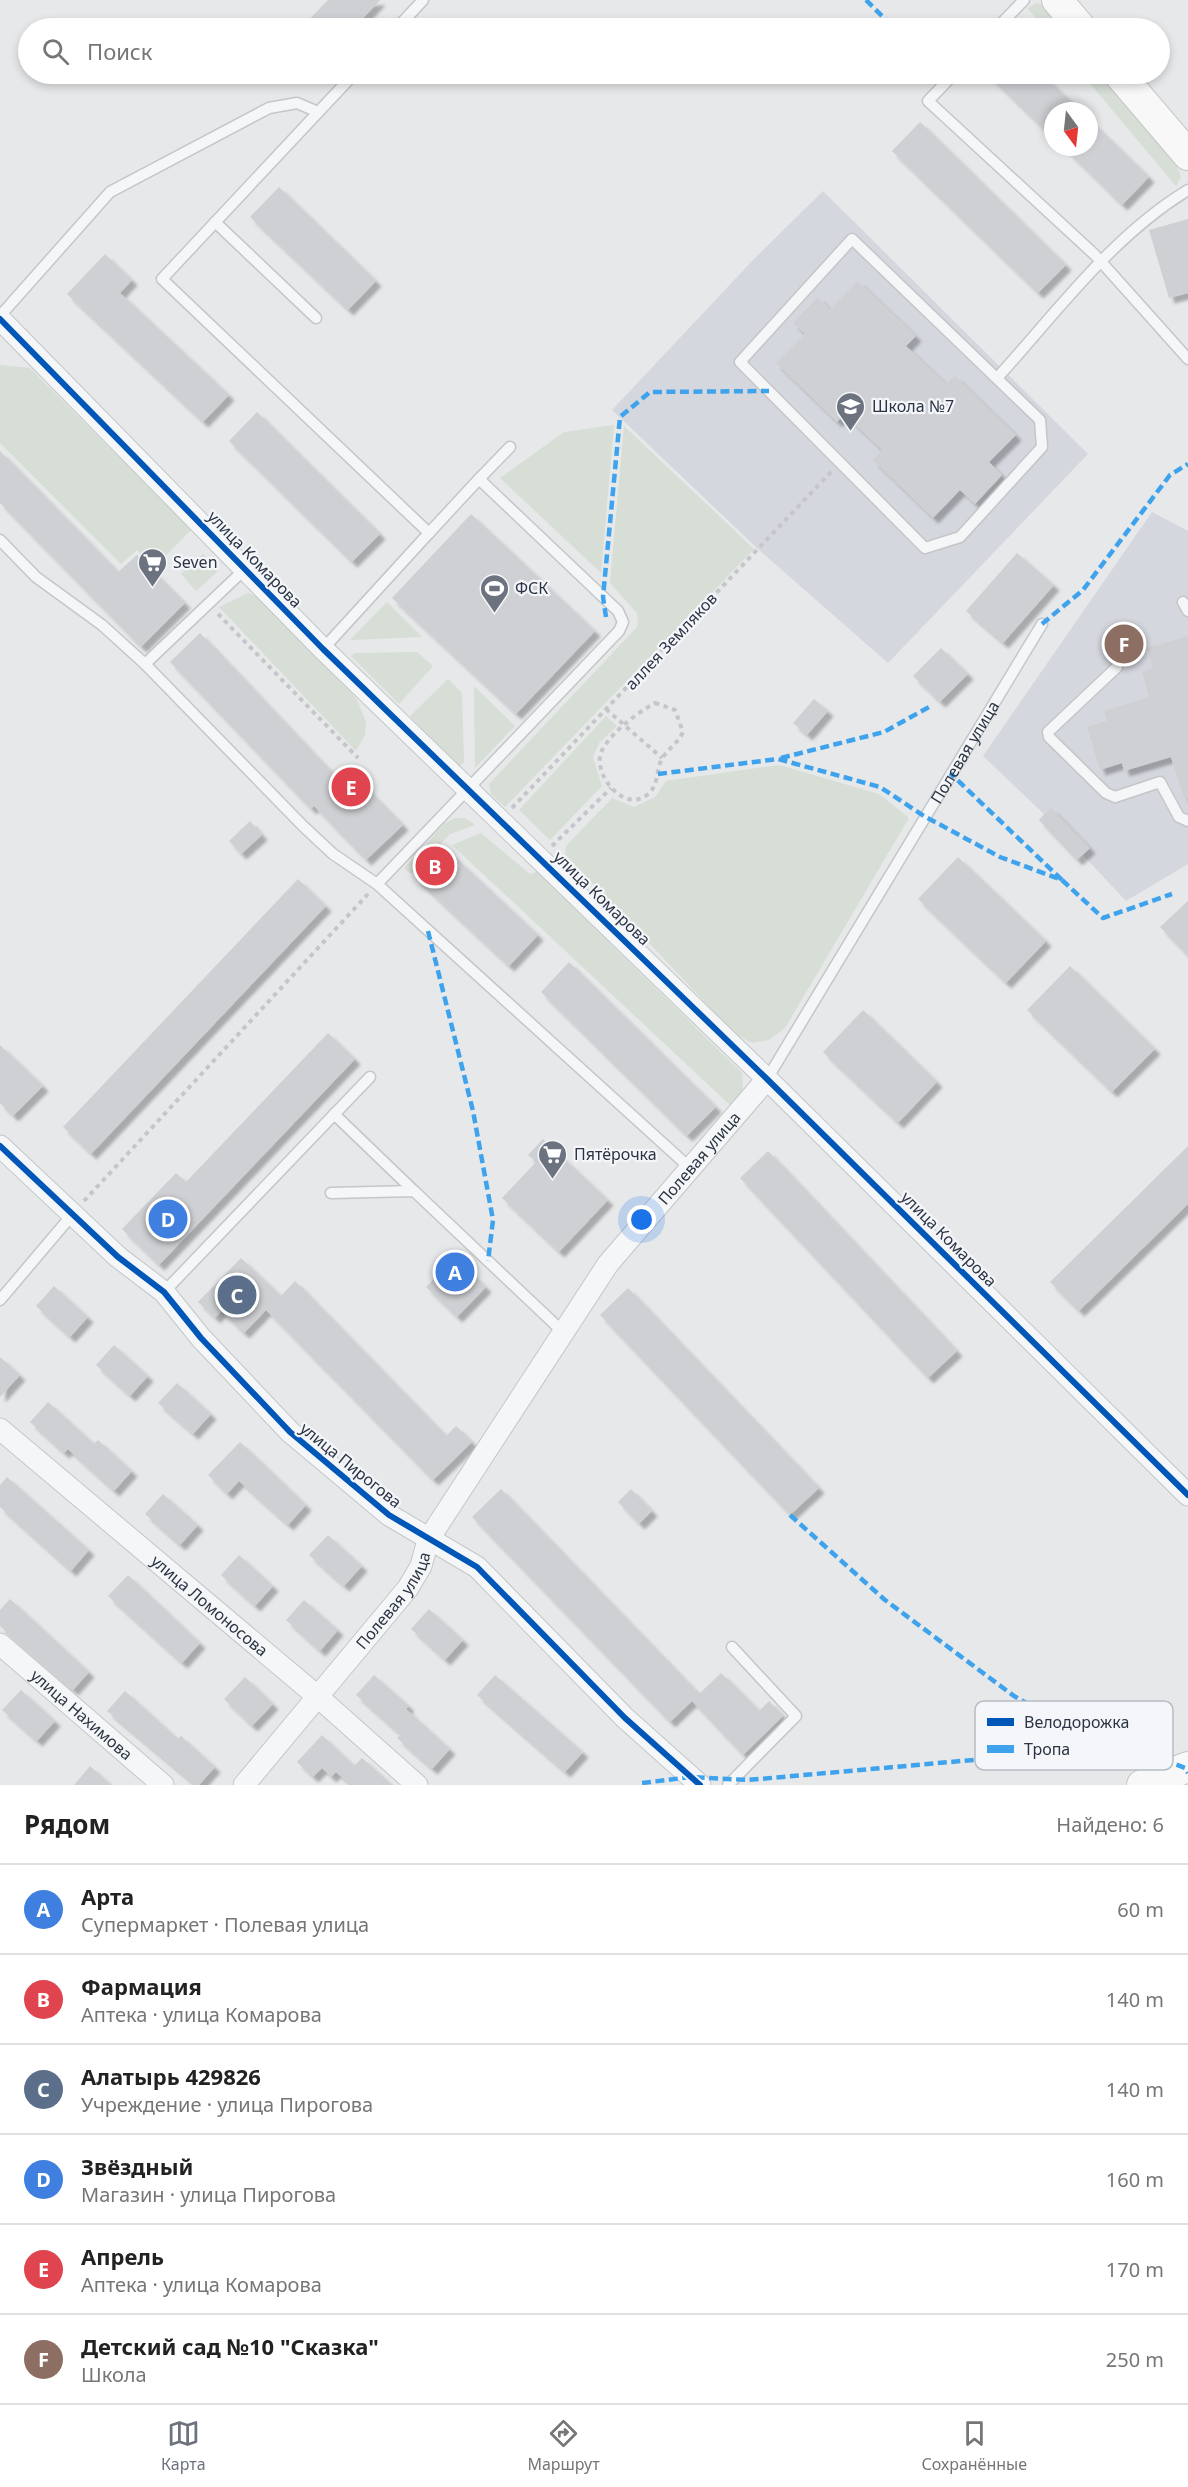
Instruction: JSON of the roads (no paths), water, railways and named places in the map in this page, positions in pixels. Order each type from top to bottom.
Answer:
[{"type":"street","points":[[1056,0],[1072,18]]},
{"type":"street","points":[[1128,84],[1188,155]]},
{"type":"street","name":"улица Комарова","points":[[0,318],[323,649],[541,857],[1188,1495]]},
{"type":"street","name":"Полевая улица","points":[[244,1785],[408,1588],[421,1566],[428,1540],[562,1331],[608,1264],[767,1079]]},
{"type":"street","name":"улица Пирогова","points":[[0,1146],[72,1215],[164,1292],[201,1338],[290,1432],[389,1515],[477,1567],[625,1718],[700,1785]]},
{"type":"street","name":"улица Ломоносова","points":[[0,1429],[317,1696],[417,1785]]},
{"type":"street","name":"улица Нахимова","points":[[0,1644],[163,1785]]},
{"type":"street","points":[[1142,1785],[1188,1767]]},
{"type":"lane","points":[[406,18],[423,0]]},
{"type":"lane","points":[[1007,18],[1024,0]]},
{"type":"lane","points":[[345,84],[162,279],[429,533]]},
{"type":"lane","points":[[944,84],[928,101],[1101,262],[1188,359]]},
{"type":"lane","points":[[0,318],[110,192],[269,108],[297,103],[318,112]]},
{"type":"lane","points":[[998,377],[1101,262],[1141,222],[1188,190]]},
{"type":"lane","points":[[215,222],[316,318]]},
{"type":"lane","points":[[852,239],[998,377],[1040,420],[1042,447],[960,537],[925,548],[740,362],[852,239]]},
{"type":"lane","points":[[323,649],[510,447]]},
{"type":"lane","points":[[377,884],[619,631],[623,622],[618,611],[478,479]]},
{"type":"lane","points":[[0,540],[36,577],[102,626],[145,664],[333,854],[377,884],[689,1167]]},
{"type":"lane","points":[[145,664],[207,602],[246,568]]},
{"type":"lane","name":"Полевая улица","points":[[767,1079],[1042,624]]},
{"type":"lane","points":[[1117,668],[1048,732],[1049,737],[1106,793],[1115,796],[1160,782],[1179,817],[1188,820]]},
{"type":"lane","points":[[164,1292],[370,1077]]},
{"type":"lane","points":[[334,1114],[562,1331]]},
{"type":"lane","points":[[331,1193],[414,1191]]},
{"type":"lane","points":[[0,1300],[72,1215]]},
{"type":"lane","points":[[728,1785],[796,1716],[732,1647]]},
{"type":"place","name":"Школа №7","points":[[851,432]]},
{"type":"place","name":"Seven","points":[[152,588]]},
{"type":"place","name":"ФСК","points":[[494,614]]},
{"type":"place","name":"Детский сад №10 \"Сказка\"","points":[[1124,644]]},
{"type":"place","name":"Апрель","points":[[351,787]]},
{"type":"place","name":"Фармация","points":[[435,866]]},
{"type":"place","name":"Пятёрочка","points":[[553,1180]]},
{"type":"place","name":"Звёздный","points":[[168,1219]]},
{"type":"place","name":"Арта","points":[[455,1272]]},
{"type":"place","name":"Алатырь 429826","points":[[237,1295]]}]
